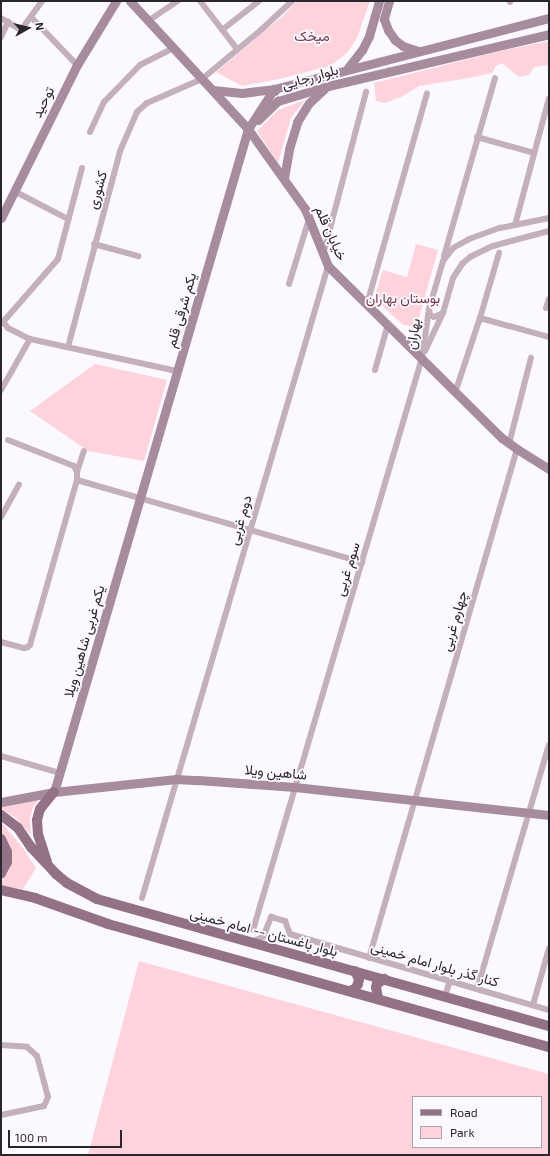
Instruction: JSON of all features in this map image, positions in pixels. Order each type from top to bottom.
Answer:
[{"type":"main road","points":[[47,864],[38,834],[37,820],[40,809],[54,792]]},
{"type":"main road","name":"بلوار باغستان -- امام خمینی","points":[[1,815],[18,828],[31,847],[67,883],[97,899],[549,1026]]},
{"type":"main road","points":[[1,839],[7,852],[7,862],[1,874]]},
{"type":"main road","points":[[1,890],[35,898],[108,924],[549,1046]]},
{"type":"main road","points":[[349,991],[356,989],[358,984],[355,971]]},
{"type":"main road","points":[[378,999],[376,987],[377,984],[384,979]]},
{"type":"street","points":[[1,18],[21,30],[42,1]]},
{"type":"street","name":"توحید","points":[[1,218],[76,65],[116,1]]},
{"type":"street","name":"خیابان قلم","points":[[130,1],[248,129],[284,178],[309,218],[322,256],[328,266],[509,444],[549,469]]},
{"type":"street","points":[[148,21],[178,1]]},
{"type":"street","points":[[200,1],[238,49]]},
{"type":"street","points":[[222,30],[259,1]]},
{"type":"street","name":"کشوری","points":[[68,347],[94,244],[120,152],[137,112],[147,103],[202,79],[292,1]]},
{"type":"street","points":[[347,69],[362,50],[369,36],[379,1]]},
{"type":"street","points":[[389,1],[384,19],[388,30],[395,40],[403,46],[419,51]]},
{"type":"street","points":[[31,17],[76,65]]},
{"type":"street","name":"بلوار رجایی","points":[[248,129],[274,88],[549,18]]},
{"type":"street","points":[[1,37],[8,22]]},
{"type":"street","name":"بلوار رجایی","points":[[248,129],[278,101],[328,86],[549,34]]},
{"type":"street","points":[[90,132],[104,102],[140,65],[173,48]]},
{"type":"street","points":[[443,261],[495,78]]},
{"type":"street","points":[[284,178],[289,149],[297,122],[309,103],[328,86]]},
{"type":"street","points":[[212,90],[242,93],[274,88],[278,101]]},
{"type":"street","points":[[322,256],[366,92]]},
{"type":"street","points":[[367,304],[427,93]]},
{"type":"street","points":[[515,225],[549,98]]},
{"type":"street","name":"یکم شرقی قلم","points":[[140,499],[248,129]]},
{"type":"street","points":[[477,137],[534,153]]},
{"type":"street","points":[[82,168],[58,259],[3,320],[5,326],[30,339],[177,371]]},
{"type":"street","points":[[14,191],[68,219]]},
{"type":"street","points":[[289,284],[309,218]]},
{"type":"street","name":"بهاران","points":[[422,358],[429,309],[443,261],[448,253],[465,241],[481,234],[549,218]]},
{"type":"street","name":"بهاران","points":[[422,358],[443,314],[453,278],[458,269],[470,257],[513,239],[549,231]]},
{"type":"street","points":[[94,244],[138,256]]},
{"type":"street","points":[[456,393],[499,253]]},
{"type":"street","name":"دوم غربی","points":[[142,898],[328,266]]},
{"type":"street","points":[[546,308],[549,299]]},
{"type":"street","points":[[429,309],[430,315],[434,317],[443,314]]},
{"type":"street","points":[[480,318],[549,337]]},
{"type":"street","points":[[375,370],[388,324]]},
{"type":"street","points":[[2,388],[30,339]]},
{"type":"street","name":"سوم غربی","points":[[253,930],[422,358]]},
{"type":"street","points":[[509,444],[531,358]]},
{"type":"street","points":[[8,440],[74,466],[77,472]]},
{"type":"street","name":"چهارم غربی","points":[[369,958],[517,449]]},
{"type":"street","points":[[1,642],[24,648],[28,648],[30,645],[84,451]]},
{"type":"street","points":[[77,480],[362,562]]},
{"type":"street","points":[[1,517],[19,485]]},
{"type":"street","name":"یکم غربی شاهین ویلا","points":[[54,792],[140,499]]},
{"type":"street","points":[[477,989],[549,745]]},
{"type":"street","points":[[1,756],[60,773]]},
{"type":"street","name":"شاهین ویلا","points":[[1,802],[54,792],[176,780],[295,787],[549,815]]},
{"type":"street","name":"کنار گذر بلوار امام خمینی","points":[[250,942],[263,937],[271,917],[286,922],[290,934],[549,1010]]},
{"type":"street","points":[[533,1005],[549,948]]},
{"type":"street","points":[[445,996],[450,981]]},
{"type":"street","points":[[1,1045],[27,1047],[37,1056],[48,1097],[44,1106],[1,1115]]},
{"type":"green space","name":"میخک","points":[[296,1],[370,1],[357,38],[347,53],[330,66],[279,79],[242,86],[216,72],[285,14]]},
{"type":"green space","points":[[549,41],[549,65],[534,67],[529,75],[519,77],[502,63],[496,66],[492,73],[419,86],[401,97],[385,103],[376,101],[374,83],[496,52]]},
{"type":"green space","points":[[305,100],[291,118],[278,163],[257,131],[278,110]]},
{"type":"green space","name":"بوستان بهاران","points":[[416,244],[438,250],[419,318],[412,326],[403,325],[374,298],[383,270],[407,277]]},
{"type":"green space","points":[[95,364],[167,380],[144,461],[88,451],[30,411]]},
{"type":"green space","points":[[41,797],[33,807],[30,818],[31,835],[16,818],[1,809],[1,806]]},
{"type":"green space","points":[[1,822],[23,848],[36,868],[23,889],[1,886],[1,882],[9,871],[11,864],[8,842],[1,832]]},
{"type":"green space","points":[[139,961],[549,1074],[549,1155],[88,1155]]}]
